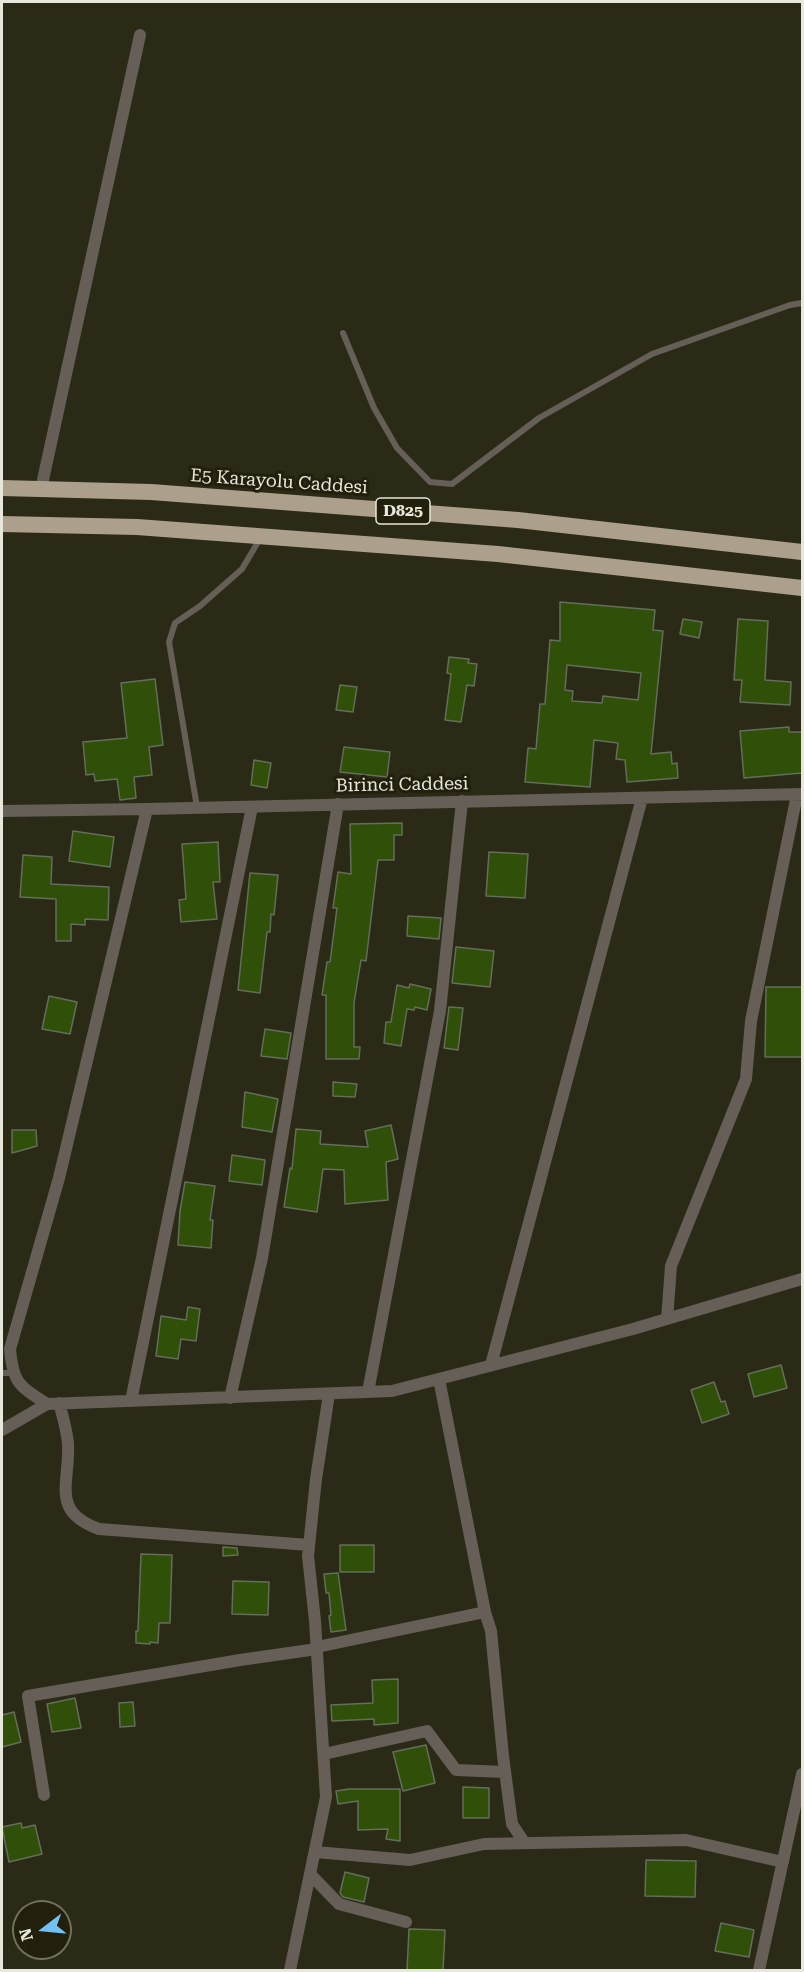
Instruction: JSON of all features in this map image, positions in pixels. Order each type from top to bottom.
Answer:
[{"type":"highway","name":"E5 Karayolu Caddesi","points":[[2,488],[151,492],[518,520],[802,552]]},
{"type":"highway","name":"D825","points":[[2,524],[137,527],[498,554],[802,588]]},
{"type":"street","points":[[41,489],[140,35]]},
{"type":"street","points":[[667,1319],[670,1266],[746,1079],[751,1021],[800,794]]},
{"type":"street","name":"Birinci Caddesi","points":[[2,811],[800,794]]},
{"type":"street","points":[[491,1365],[642,798]]},
{"type":"street","points":[[368,1392],[440,1011],[462,801]]},
{"type":"street","points":[[230,1398],[262,1258],[338,804]]},
{"type":"street","points":[[131,1401],[252,807]]},
{"type":"street","points":[[147,809],[59,1178],[10,1349],[7,1373],[25,1390],[53,1403],[392,1391],[667,1319],[802,1279]]},
{"type":"street","points":[[439,1379],[490,1631],[512,1824],[524,1842]]},
{"type":"street","points":[[290,1971],[326,1797],[317,1648],[308,1556],[316,1479],[329,1394]]},
{"type":"street","points":[[2,1430],[53,1403]]},
{"type":"street","points":[[53,1403],[66,1428],[68,1446],[65,1495],[68,1505],[82,1522],[99,1529],[309,1545]]},
{"type":"street","points":[[44,1796],[28,1696],[317,1648],[485,1612]]},
{"type":"street","points":[[324,1754],[427,1731],[456,1770],[505,1772]]},
{"type":"street","points":[[759,1971],[802,1774]]},
{"type":"street","points":[[315,1852],[410,1860],[484,1844],[686,1839],[783,1862]]},
{"type":"street","points":[[310,1874],[339,1904],[406,1923]]},
{"type":"lane","points":[[343,333],[374,408],[397,448],[430,482],[452,484],[539,418],[652,354],[790,305],[802,303]]},
{"type":"lane","points":[[197,808],[169,642],[175,623],[200,606],[242,569],[261,536]]},
{"type":"building","points":[[560,602],[655,610],[653,630],[663,631],[651,754],[671,752],[672,764],[677,763],[678,778],[627,782],[625,760],[616,759],[618,743],[594,740],[590,787],[525,782],[528,748],[536,749],[540,704],[545,704],[550,640],[560,641]],"holes":[[[567,665],[641,673],[638,700],[603,696],[602,703],[572,701],[573,691],[565,690]]]},
{"type":"building","points":[[683,619],[702,622],[699,638],[680,634]]},
{"type":"building","points":[[738,619],[768,621],[765,680],[791,682],[790,705],[740,702],[742,680],[734,680]]},
{"type":"building","points":[[449,657],[469,659],[468,663],[477,664],[474,686],[467,685],[461,722],[445,720],[451,674],[447,673]]},
{"type":"building","points":[[155,679],[163,745],[149,747],[152,775],[134,777],[136,798],[120,800],[117,779],[95,781],[94,774],[86,775],[83,742],[127,738],[121,683]]},
{"type":"building","points":[[340,685],[357,687],[353,712],[336,710]]},
{"type":"building","points":[[789,727],[789,732],[802,732],[802,773],[744,778],[740,731]]},
{"type":"building","points":[[344,747],[390,752],[387,777],[340,772]]},
{"type":"building","points":[[254,760],[271,763],[267,788],[251,785]]},
{"type":"building","points":[[402,823],[402,835],[394,835],[394,860],[378,860],[366,961],[361,960],[354,1003],[354,1047],[360,1047],[359,1059],[326,1059],[326,995],[322,995],[327,962],[330,962],[337,908],[333,908],[338,872],[351,874],[350,824]]},
{"type":"building","points":[[73,831],[114,837],[110,867],[69,861]]},
{"type":"building","points":[[218,842],[220,882],[213,882],[217,919],[181,922],[179,900],[186,899],[182,844]]},
{"type":"building","points":[[489,852],[528,854],[525,898],[486,896]]},
{"type":"building","points":[[23,855],[52,857],[51,884],[109,887],[108,920],[85,919],[85,925],[71,924],[71,941],[56,941],[56,899],[20,897]]},
{"type":"building","points":[[250,873],[278,875],[274,915],[271,914],[270,932],[267,932],[260,993],[238,990]]},
{"type":"building","points":[[408,916],[441,918],[439,939],[407,936]]},
{"type":"building","points":[[456,947],[494,951],[490,987],[452,983]]},
{"type":"building","points":[[410,984],[431,989],[427,1010],[415,1007],[414,1010],[407,1009],[401,1046],[384,1043],[386,1022],[391,1022],[397,985],[409,988]]},
{"type":"building","points":[[766,987],[802,987],[802,1057],[765,1057]]},
{"type":"building","points":[[49,996],[77,1002],[70,1034],[42,1029]]},
{"type":"building","points":[[449,1007],[463,1008],[458,1050],[444,1048]]},
{"type":"building","points":[[265,1029],[291,1033],[287,1059],[261,1056]]},
{"type":"building","points":[[333,1082],[357,1084],[355,1097],[333,1096]]},
{"type":"building","points":[[245,1092],[278,1099],[272,1132],[242,1127]]},
{"type":"building","points":[[391,1125],[398,1159],[386,1162],[388,1200],[345,1204],[344,1170],[323,1169],[317,1212],[284,1207],[290,1168],[292,1169],[296,1129],[321,1131],[320,1144],[368,1147],[365,1131]]},
{"type":"building","points":[[12,1130],[36,1130],[37,1146],[12,1153]]},
{"type":"building","points":[[232,1155],[265,1160],[262,1185],[229,1181]]},
{"type":"building","points":[[185,1182],[215,1186],[210,1220],[213,1220],[211,1248],[178,1245]]},
{"type":"building","points":[[188,1307],[200,1309],[196,1341],[181,1339],[178,1359],[156,1356],[161,1316],[186,1320]]},
{"type":"building","points":[[781,1365],[787,1388],[754,1397],[748,1374]]},
{"type":"building","points":[[714,1382],[721,1402],[725,1401],[729,1414],[702,1423],[691,1390]]},
{"type":"building","points":[[340,1545],[374,1545],[374,1572],[340,1572]]},
{"type":"building","points":[[223,1547],[237,1548],[238,1555],[223,1556]]},
{"type":"building","points":[[141,1554],[172,1555],[170,1623],[159,1623],[158,1643],[136,1643]]},
{"type":"building","points":[[338,1573],[346,1630],[331,1632],[329,1593],[326,1593],[324,1574]]},
{"type":"building","points":[[233,1581],[269,1582],[268,1615],[232,1614]]},
{"type":"building","points":[[398,1679],[398,1723],[374,1725],[374,1719],[332,1721],[331,1705],[373,1703],[372,1680]]},
{"type":"building","points":[[75,1698],[81,1728],[52,1732],[47,1704]]},
{"type":"building","points":[[133,1702],[135,1726],[120,1727],[119,1703]]},
{"type":"building","points":[[14,1712],[21,1742],[2,1747],[2,1715]]},
{"type":"building","points":[[426,1745],[435,1783],[403,1791],[393,1752]]},
{"type":"building","points":[[463,1787],[489,1788],[489,1818],[463,1818]]},
{"type":"building","points":[[400,1789],[400,1841],[386,1839],[388,1829],[358,1830],[358,1801],[338,1804],[336,1791]]},
{"type":"building","points":[[21,1823],[22,1828],[35,1825],[42,1854],[9,1862],[2,1827]]},
{"type":"building","points":[[646,1860],[696,1861],[695,1897],[645,1896]]},
{"type":"building","points":[[345,1872],[369,1878],[364,1902],[343,1897],[340,1893]]},
{"type":"building","points":[[721,1923],[754,1930],[749,1957],[715,1951]]},
{"type":"building","points":[[409,1929],[445,1930],[443,1971],[407,1971]]}]
